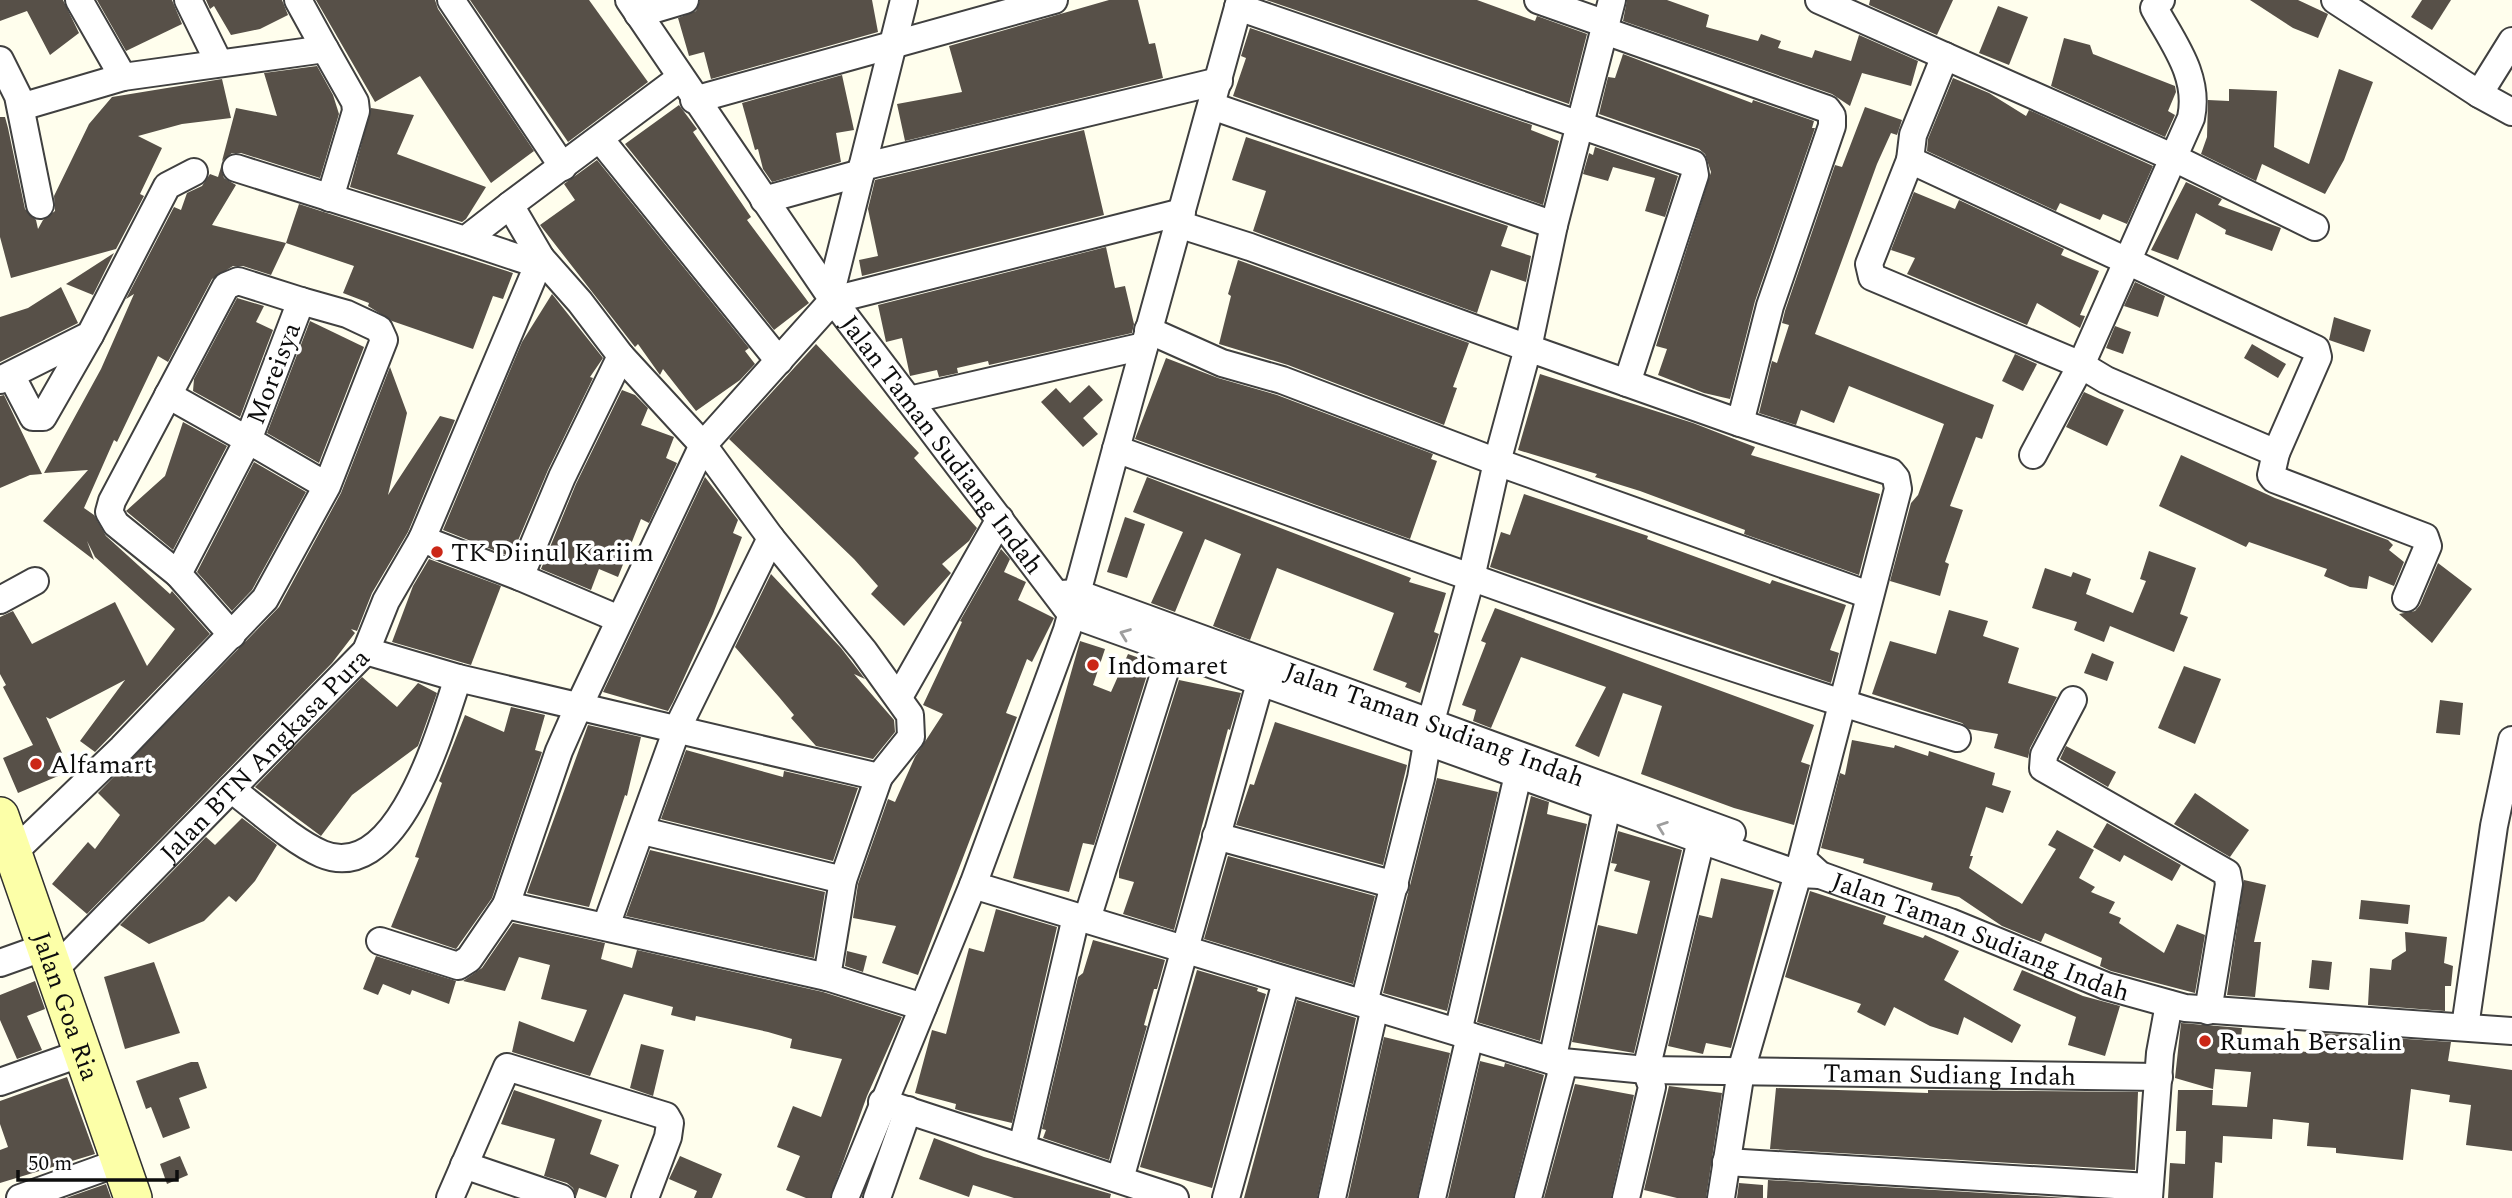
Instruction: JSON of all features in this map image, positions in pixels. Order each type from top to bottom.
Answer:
[{"type":"main road","name":"Jalan Goa Ria","points":[[0,816],[133,1198]]},
{"type":"street","points":[[79,0],[123,77]]},
{"type":"street","points":[[188,0],[219,63]]},
{"type":"street","points":[[298,0],[355,103],[356,111],[330,198]]},
{"type":"street","points":[[451,0],[563,167]]},
{"type":"street","points":[[634,7],[685,0]]},
{"type":"street","points":[[380,941],[458,966],[469,959],[506,905],[559,751],[703,445],[831,298],[904,0]]},
{"type":"street","points":[[465,240],[600,139],[687,89],[892,43],[1026,4],[1054,0]]},
{"type":"street","points":[[1538,0],[1608,18],[1827,109],[1832,116],[1832,125],[1770,306],[1740,423]]},
{"type":"street","points":[[1819,0],[2172,157],[2315,227]]},
{"type":"street","points":[[2335,0],[2479,94],[2512,111]]},
{"type":"street","points":[[2034,455],[2081,365],[2191,118],[2195,102],[2193,85],[2150,3]]},
{"type":"street","points":[[845,1198],[882,1102],[973,886],[1069,600],[1116,449],[1239,4],[1689,160],[1695,168],[1627,383]]},
{"type":"street","name":"Jalan Taman Sudiang Indah","points":[[634,7],[831,298],[1000,519],[1069,600],[1950,922],[2106,986],[2169,1004],[2208,1011],[2512,1031]]},
{"type":"street","points":[[1332,1198],[1395,885],[1421,778],[1428,732],[1471,578],[1497,462],[1528,348],[1554,225],[1608,18]]},
{"type":"street","points":[[2479,94],[2512,41]]},
{"type":"street","points":[[21,107],[123,77],[325,49]]},
{"type":"street","points":[[1945,56],[1913,135],[1910,160],[1869,264],[1872,276],[2081,365],[2106,380],[2276,453]]},
{"type":"street","points":[[0,60],[14,85],[21,107],[40,205]]},
{"type":"street","points":[[764,200],[861,170],[1219,81]]},
{"type":"street","points":[[1212,106],[1554,225]]},
{"type":"street","points":[[600,139],[779,360]]},
{"type":"street","points":[[1910,160],[2316,349],[2318,357],[2270,468],[2274,479],[2425,537],[2428,546],[2406,598]]},
{"type":"street","points":[[236,168],[539,261]]},
{"type":"street","points":[[90,335],[6,377],[33,417],[44,417],[90,335],[167,186],[194,172]]},
{"type":"street","points":[[510,205],[539,261],[580,302],[621,356],[703,445],[771,538],[899,697],[910,715],[913,732],[878,776],[842,880],[827,977]]},
{"type":"street","points":[[831,298],[1180,218],[1250,247],[1528,348],[1895,475],[1898,489],[1841,704],[1807,869],[1786,915],[1741,1071],[1721,1198]]},
{"type":"street","name":"Jalan BTN Angkasa Pura","points":[[50,958],[231,789],[366,651],[386,601],[422,539],[539,261]]},
{"type":"street","points":[[232,635],[178,574],[116,524],[109,512],[112,501],[168,394],[231,281],[301,301]]},
{"type":"street","name":"Moreisya","points":[[13,853],[232,635],[273,587],[327,486],[383,345],[384,335],[379,329],[347,314],[301,301],[248,440],[327,486]]},
{"type":"street","points":[[909,401],[1146,338],[1282,380],[1497,462],[1869,595]]},
{"type":"street","points":[[520,578],[562,477],[621,356]]},
{"type":"street","points":[[168,394],[248,440],[178,574]]},
{"type":"street","points":[[1116,449],[1471,578],[1841,704],[1957,738]]},
{"type":"street","points":[[899,697],[1000,519]]},
{"type":"street","points":[[606,926],[643,831],[677,729],[771,538]]},
{"type":"street","points":[[422,539],[619,619]]},
{"type":"street","points":[[0,600],[35,581]]},
{"type":"street","points":[[1069,600],[1171,652],[1260,682],[1428,732],[1518,775],[1701,841],[1807,869]]},
{"type":"street","points":[[366,651],[458,678],[578,708],[878,776]]},
{"type":"street","points":[[1022,1147],[1081,918],[1171,652]]},
{"type":"street","points":[[231,789],[321,854],[347,859],[361,856],[376,848],[413,794],[458,678]]},
{"type":"street","points":[[1120,1179],[1260,682]]},
{"type":"street","points":[[2073,701],[2044,755],[2043,768],[2227,873],[2229,884],[2208,1011]]},
{"type":"street","points":[[2465,1027],[2494,826],[2512,740]]},
{"type":"street","points":[[1432,1198],[1518,775]]},
{"type":"street","points":[[1528,1198],[1558,1062],[1606,807]]},
{"type":"street","points":[[643,831],[842,880]]},
{"type":"street","points":[[1216,836],[1395,885]]},
{"type":"street","points":[[1626,1198],[1652,1087],[1646,1070],[1701,841]]},
{"type":"street","name":"Taman Sudiang Indah","points":[[973,886],[1558,1062],[1646,1070],[2159,1077]]},
{"type":"street","points":[[506,905],[827,977],[923,1007]]},
{"type":"street","points":[[0,963],[50,958]]},
{"type":"street","points":[[1226,1198],[1286,982]]},
{"type":"street","points":[[1726,1162],[2149,1192],[2159,1077],[2169,1004]]},
{"type":"street","points":[[0,1082],[82,1053]]},
{"type":"street","points":[[450,1198],[507,1067],[666,1116],[670,1123],[668,1137],[645,1198]]},
{"type":"street","points":[[882,1102],[1175,1198]]},
{"type":"street","points":[[877,1198],[908,1110]]},
{"type":"street","points":[[20,1198],[120,1162]]},
{"type":"street","points":[[464,1165],[561,1198]]},
{"type":"building","points":[[0,0],[63,0],[79,33],[50,55],[27,11],[0,21]]},
{"type":"building","points":[[97,0],[172,0],[182,24],[126,51]]},
{"type":"building","points":[[206,0],[282,0],[288,15],[260,29],[231,35],[214,6],[210,9]]},
{"type":"building","points":[[316,0],[435,0],[438,9],[534,151],[491,183],[420,76],[375,102]]},
{"type":"building","points":[[470,0],[589,0],[648,82],[568,142]]},
{"type":"building","points":[[700,0],[872,0],[878,32],[711,79],[704,52],[689,56],[678,18],[696,11]]},
{"type":"building","points":[[1109,0],[1138,0],[1149,44],[1155,43],[1163,78],[905,141],[897,104],[962,92],[949,46]]},
{"type":"building","points":[[1266,0],[1477,0],[1535,21],[1537,16],[1587,34],[1569,104]]},
{"type":"building","points":[[1627,0],[1667,0],[1709,15],[1706,27],[1758,41],[1761,34],[1781,41],[1778,48],[1812,58],[1815,50],[1851,61],[1859,35],[1918,61],[1911,86],[1862,73],[1850,106],[1832,94],[1623,21]]},
{"type":"building","points":[[1870,0],[1953,0],[1937,35],[1869,5]]},
{"type":"building","points":[[2250,0],[2298,0],[2328,14],[2318,38],[2293,28]]},
{"type":"building","points":[[2422,0],[2451,0],[2432,30],[2411,17]]},
{"type":"building","points":[[1998,6],[2028,17],[2009,65],[1979,53]]},
{"type":"building","points":[[1250,28],[1532,125],[1531,130],[1559,141],[1543,205],[1233,96],[1246,58],[1241,56]]},
{"type":"building","points":[[2064,38],[2090,45],[2093,54],[2175,86],[2176,92],[2168,111],[2175,115],[2165,137],[2051,86]]},
{"type":"building","points":[[1623,54],[1752,103],[1753,100],[1814,121],[1812,128],[1815,128],[1755,301],[1730,399],[1704,393],[1658,375],[1667,349],[1656,346],[1711,172],[1705,154],[1699,149],[1599,114],[1608,77],[1615,78]]},
{"type":"building","points":[[317,66],[333,95],[339,114],[320,178],[241,153],[232,153],[222,161],[236,108],[277,116],[264,73]]},
{"type":"building","points":[[2339,69],[2373,82],[2344,160],[2325,194],[2262,164],[2256,181],[2201,154],[2207,137],[2208,100],[2229,101],[2229,89],[2277,91],[2274,147],[2309,164]]},
{"type":"building","points":[[842,75],[854,130],[836,133],[841,162],[772,182],[763,169],[758,149],[755,150],[742,103]]},
{"type":"building","points":[[1953,78],[1989,93],[2026,116],[2029,110],[2153,166],[2127,224],[2103,214],[2100,220],[2060,203],[2056,211],[1927,151],[1928,139]]},
{"type":"building","points":[[222,79],[231,118],[182,124],[138,136],[162,148],[140,194],[144,196],[116,249],[11,278],[0,237],[0,117],[5,117],[8,128],[25,209],[36,220],[38,229],[43,220],[55,211],[54,196],[89,124],[112,97]]},
{"type":"building","points":[[679,105],[697,129],[693,132],[751,217],[747,220],[809,303],[774,330],[625,144]]},
{"type":"building","points":[[1865,107],[1902,120],[1897,135],[1891,133],[1877,164],[1815,334],[1994,405],[1982,439],[1976,437],[1950,506],[1963,510],[1945,562],[1949,564],[1940,596],[1890,581],[1911,503],[1918,495],[1944,424],[1849,386],[1834,423],[1801,410],[1796,425],[1759,413],[1772,361],[1777,363],[1789,325],[1782,323],[1785,311],[1835,165],[1842,167]]},
{"type":"building","points":[[371,108],[414,115],[397,154],[486,187],[466,219],[462,222],[350,187]]},
{"type":"building","points":[[1084,130],[1104,215],[862,276],[859,260],[878,256],[868,209],[875,180]]},
{"type":"building","points":[[1246,137],[1508,226],[1501,246],[1531,256],[1526,282],[1491,270],[1477,313],[1253,231],[1266,191],[1232,180]]},
{"type":"building","points":[[1595,147],[1678,176],[1665,217],[1645,211],[1655,178],[1613,167],[1608,181],[1583,174],[1589,153],[1593,155]]},
{"type":"building","points":[[597,160],[749,348],[745,351],[755,364],[740,380],[696,411],[663,369],[660,375],[638,344],[635,347],[540,225],[575,200],[564,184]]},
{"type":"building","points":[[221,167],[224,178],[236,185],[212,225],[286,243],[271,275],[243,266],[233,266],[212,279],[168,362],[158,356],[117,442],[114,440],[84,508],[94,515],[106,536],[170,594],[172,591],[210,634],[95,752],[80,741],[125,680],[50,719],[46,717],[70,771],[18,793],[3,758],[33,745],[3,687],[6,685],[0,674],[0,617],[13,611],[32,644],[115,602],[147,666],[175,629],[95,557],[87,541],[94,560],[43,521],[88,470],[44,473],[101,369],[134,294],[126,299],[174,207],[181,210],[187,193],[202,186],[210,174],[218,177]]},
{"type":"building","points":[[2186,182],[2222,199],[2218,205],[2281,228],[2272,251],[2225,234],[2226,230],[2196,213],[2178,260],[2151,250]]},
{"type":"building","points":[[1914,192],[1955,209],[1959,200],[2064,249],[2061,255],[2099,271],[2080,315],[2085,316],[2080,328],[2037,303],[2027,325],[1907,274],[1915,258],[1891,250]]},
{"type":"building","points":[[299,204],[513,273],[503,299],[493,296],[473,349],[392,321],[368,306],[369,303],[343,293],[354,266],[286,243]]},
{"type":"building","points":[[1106,247],[1115,288],[1125,286],[1134,324],[1132,333],[989,365],[988,361],[957,368],[958,373],[939,377],[937,370],[910,376],[902,338],[886,342],[878,305]]},
{"type":"building","points":[[114,253],[93,295],[66,284]]},
{"type":"building","points":[[1238,260],[1469,343],[1453,387],[1457,388],[1444,425],[1288,365],[1219,344],[1231,296],[1228,294]]},
{"type":"building","points":[[2135,282],[2165,296],[2158,317],[2124,306]]},
{"type":"building","points":[[61,287],[78,323],[0,362],[0,317],[28,308]]},
{"type":"building","points":[[552,294],[603,358],[590,377],[593,378],[548,470],[511,557],[443,530],[522,342]]},
{"type":"building","points":[[237,298],[264,306],[256,322],[273,330],[240,417],[193,391],[194,379]]},
{"type":"building","points":[[2334,317],[2371,330],[2364,352],[2329,340]]},
{"type":"building","points":[[310,321],[364,347],[319,463],[267,433]]},
{"type":"building","points":[[2115,326],[2131,332],[2123,354],[2106,348]]},
{"type":"building","points":[[816,344],[919,453],[914,458],[977,528],[969,541],[942,564],[951,573],[904,626],[871,594],[878,586],[854,559],[729,439]]},
{"type":"building","points":[[2252,344],[2286,364],[2278,378],[2244,358]]},
{"type":"building","points":[[2015,354],[2037,364],[2023,391],[2002,381]]},
{"type":"building","points":[[1166,358],[1218,378],[1277,395],[1433,454],[1431,459],[1437,461],[1410,539],[1135,439]]},
{"type":"building","points":[[390,367],[407,413],[388,495],[440,416],[455,420],[408,532],[372,593],[357,631],[351,629],[355,633],[332,663],[87,914],[52,884],[88,842],[95,849],[120,815],[98,793],[279,607],[341,493]]},
{"type":"building","points":[[1540,374],[1693,423],[1755,447],[1751,455],[1880,494],[1859,575],[1744,534],[1745,530],[1640,491],[1595,477],[1597,474],[1518,450]]},
{"type":"building","points":[[1089,385],[1103,400],[1083,418],[1098,434],[1083,447],[1041,402],[1056,388],[1070,403]]},
{"type":"building","points":[[622,390],[635,395],[648,408],[641,425],[674,437],[666,458],[677,463],[649,523],[641,519],[618,577],[599,569],[591,590],[541,569],[576,484]]},
{"type":"building","points":[[2084,392],[2124,410],[2107,446],[2066,427]]},
{"type":"building","points":[[4,395],[42,474],[30,475],[0,488],[0,396]]},
{"type":"building","points":[[183,422],[227,446],[173,550],[126,511],[165,476]]},
{"type":"building","points":[[2181,455],[2275,498],[2388,540],[2393,545],[2389,550],[2404,562],[2394,586],[2369,576],[2367,589],[2350,587],[2324,576],[2327,569],[2249,542],[2246,547],[2159,506]]},
{"type":"building","points":[[254,462],[306,492],[252,590],[232,611],[197,572]]},
{"type":"building","points":[[705,477],[738,520],[733,533],[742,537],[713,614],[673,702],[668,711],[603,692]]},
{"type":"building","points":[[1147,477],[1411,578],[1409,582],[1446,593],[1434,632],[1439,634],[1420,693],[1405,687],[1407,683],[1373,670],[1394,613],[1277,568],[1250,640],[1213,626],[1241,554],[1205,539],[1175,612],[1151,603],[1183,532],[1133,512]]},
{"type":"building","points":[[1524,494],[1648,536],[1647,539],[1770,584],[1772,580],[1846,605],[1830,650],[1839,653],[1831,683],[1490,567],[1501,532],[1510,535]]},
{"type":"building","points":[[1125,517],[1145,524],[1127,578],[1107,572]]},
{"type":"building","points":[[1001,549],[1010,559],[1004,572],[1026,582],[1018,600],[1054,618],[1032,662],[1027,659],[1006,713],[1017,717],[918,975],[882,963],[896,926],[853,918],[858,884],[888,799],[895,802],[915,757],[943,714],[923,705],[962,622],[960,621]]},
{"type":"building","points":[[2149,551],[2196,568],[2180,614],[2188,617],[2174,652],[2110,626],[2104,642],[2074,630],[2077,622],[2032,608],[2045,568],[2071,577],[2073,572],[2091,579],[2086,594],[2133,613],[2146,581],[2140,579]]},
{"type":"building","points":[[429,559],[501,586],[471,665],[392,642],[413,586]]},
{"type":"building","points":[[2438,563],[2472,589],[2432,643],[2399,614],[2415,611],[2420,605]]},
{"type":"building","points":[[771,574],[841,648],[865,679],[854,674],[894,720],[895,732],[873,759],[816,746],[791,718],[794,715],[735,647]]},
{"type":"building","points":[[1495,608],[1814,725],[1801,762],[1810,765],[1794,825],[1734,808],[1641,774],[1662,706],[1623,693],[1599,757],[1575,746],[1606,687],[1521,657],[1491,728],[1473,721],[1476,710],[1462,705],[1486,643],[1481,641]]},
{"type":"building","points":[[1949,610],[1988,621],[1983,636],[2019,648],[2008,683],[2057,697],[2030,748],[2028,758],[1994,748],[1998,734],[1969,729],[1962,723],[1872,694],[1890,641],[1936,654]]},
{"type":"building","points":[[1080,641],[1105,649],[1093,685],[1111,692],[1128,654],[1151,662],[1094,845],[1083,843],[1069,892],[1013,878]]},
{"type":"building","points":[[2092,653],[2114,662],[2107,681],[2084,673]]},
{"type":"building","points":[[2184,666],[2221,679],[2195,744],[2158,728]]},
{"type":"building","points":[[362,677],[397,707],[418,683],[437,693],[418,746],[352,795],[321,836],[255,787]]},
{"type":"building","points":[[1179,680],[1241,693],[1230,730],[1228,729],[1174,930],[1123,914],[1134,882],[1119,878],[1119,871]]},
{"type":"building","points":[[2440,700],[2463,703],[2460,735],[2436,733]]},
{"type":"building","points":[[511,707],[545,715],[535,750],[542,752],[492,898],[456,949],[391,927],[419,858],[415,857],[442,783],[439,781],[465,715],[504,732]]},
{"type":"building","points":[[1275,722],[1407,765],[1383,865],[1236,825],[1250,784],[1254,785]]},
{"type":"building","points":[[588,725],[641,737],[627,796],[625,795],[589,907],[527,893]]},
{"type":"building","points":[[1852,740],[1894,748],[1895,745],[1928,756],[1929,751],[1995,773],[1992,785],[2011,791],[2003,813],[1986,807],[1970,856],[1973,856],[1969,868],[2022,904],[2056,849],[2048,845],[2057,830],[2094,850],[2079,878],[2095,887],[2091,892],[2115,902],[2109,913],[2121,918],[2119,923],[2164,953],[2177,924],[2205,935],[2195,993],[2111,971],[2100,966],[2102,958],[2045,933],[2041,942],[2002,926],[1959,897],[1931,890],[1933,883],[1863,863],[1864,859],[1821,848],[1840,773],[1845,775]]},
{"type":"building","points":[[2066,746],[2116,772],[2108,787],[2060,759]]},
{"type":"building","points":[[686,750],[783,777],[784,771],[858,788],[833,861],[661,819]]},
{"type":"building","points":[[1437,778],[1498,792],[1447,1011],[1383,993]]},
{"type":"building","points":[[2195,793],[2249,830],[2230,857],[2174,824]]},
{"type":"building","points":[[1531,796],[1549,802],[1547,814],[1587,824],[1540,1041],[1477,1022]]},
{"type":"building","points":[[242,818],[277,845],[255,881],[236,902],[229,896],[204,921],[149,944],[120,925],[206,837],[215,845]]},
{"type":"building","points":[[2107,823],[2181,865],[2172,881],[2124,855],[2120,862],[2093,847]]},
{"type":"building","points":[[1618,831],[1682,850],[1634,1053],[1572,1042],[1598,925],[1637,934],[1650,881],[1614,871],[1617,864],[1611,863]]},
{"type":"building","points":[[650,850],[825,892],[814,958],[626,916]]},
{"type":"building","points":[[1228,856],[1375,896],[1353,984],[1204,939]]},
{"type":"building","points":[[1721,878],[1774,890],[1731,1048],[1706,1043],[1703,1054],[1668,1046],[1699,915],[1712,918]]},
{"type":"building","points":[[2244,880],[2266,885],[2254,942],[2261,942],[2255,997],[2227,995]]},
{"type":"building","points":[[1810,891],[1886,916],[1883,924],[1923,938],[1925,935],[1959,951],[1944,980],[2021,1025],[2012,1043],[1964,1017],[1958,1035],[1930,1026],[1894,1007],[1885,1026],[1857,1012],[1861,1004],[1785,977]]},
{"type":"building","points":[[2361,900],[2410,905],[2408,924],[2359,919]]},
{"type":"building","points":[[996,909],[1057,927],[1012,1123],[961,1111],[955,1109],[956,1104],[915,1093],[932,1030],[946,1034],[969,948],[984,952]]},
{"type":"building","points":[[513,923],[605,943],[601,959],[632,968],[637,950],[823,992],[902,1017],[867,1096],[830,1198],[806,1198],[786,1190],[800,1156],[777,1147],[793,1106],[821,1117],[842,1059],[790,1048],[792,1039],[768,1032],[696,1016],[695,1021],[671,1015],[673,1007],[624,994],[590,1076],[512,1052],[519,1021],[574,1042],[587,1010],[541,999],[550,965],[519,957],[505,991],[463,981],[482,968]]},
{"type":"building","points":[[2405,932],[2447,937],[2444,963],[2453,966],[2451,986],[2445,986],[2445,1011],[2368,1005],[2370,968],[2391,970],[2392,960],[2406,951]]},
{"type":"building","points":[[1093,940],[1165,960],[1157,989],[1154,989],[1144,1025],[1147,1026],[1109,1160],[1043,1138],[1046,1130],[1042,1129],[1078,977],[1083,973]]},
{"type":"building","points":[[847,951],[867,956],[863,972],[845,966]]},
{"type":"building","points":[[376,956],[456,981],[449,1004],[412,990],[410,995],[383,984],[378,995],[363,989]]},
{"type":"building","points":[[2312,960],[2332,962],[2329,990],[2309,988]]},
{"type":"building","points":[[154,962],[180,1033],[125,1049],[104,977]]},
{"type":"building","points":[[1197,970],[1258,988],[1257,991],[1266,994],[1212,1188],[1140,1167]]},
{"type":"building","points":[[2022,970],[2083,996],[2120,1006],[2105,1056],[2068,1045],[2076,1017],[2013,990]]},
{"type":"building","points":[[35,981],[45,1009],[27,1016],[42,1050],[17,1059],[0,1020],[0,995]]},
{"type":"building","points":[[1297,1000],[1356,1018],[1317,1198],[1244,1198]]},
{"type":"building","points":[[2181,1023],[2242,1028],[2241,1037],[2282,1040],[2282,1049],[2315,1053],[2318,1033],[2451,1042],[2448,1061],[2512,1070],[2512,1151],[2466,1145],[2471,1105],[2449,1102],[2450,1095],[2411,1089],[2403,1160],[2336,1153],[2336,1148],[2307,1146],[2309,1123],[2273,1119],[2272,1139],[2223,1136],[2222,1163],[2215,1162],[2213,1198],[2168,1198],[2170,1163],[2185,1164],[2186,1131],[2176,1131],[2178,1090],[2213,1090],[2212,1105],[2247,1107],[2251,1072],[2215,1069],[2213,1089],[2175,1078]]},
{"type":"building","points":[[1384,1037],[1450,1053],[1417,1198],[1348,1198]]},
{"type":"building","points":[[641,1044],[664,1050],[653,1096],[630,1088]]},
{"type":"building","points":[[1480,1061],[1504,1067],[1505,1063],[1544,1075],[1513,1198],[1448,1198]]},
{"type":"building","points":[[198,1062],[207,1088],[179,1098],[190,1128],[163,1138],[151,1107],[146,1109],[136,1081]]},
{"type":"building","points":[[67,1077],[95,1154],[0,1183],[0,1150],[8,1147],[0,1124],[0,1101]]},
{"type":"building","points":[[1575,1084],[1634,1095],[1611,1198],[1544,1198]]},
{"type":"building","points":[[1669,1086],[1722,1093],[1706,1198],[1677,1198],[1644,1190]]},
{"type":"building","points":[[1776,1088],[1928,1093],[1928,1090],[2138,1092],[2135,1170],[1770,1149]]},
{"type":"building","points":[[514,1090],[602,1120],[590,1154],[619,1165],[606,1198],[579,1188],[576,1197],[573,1188],[567,1183],[544,1176],[555,1139],[501,1124]]},
{"type":"building","points":[[934,1138],[984,1157],[1111,1194],[1110,1198],[1014,1198],[973,1185],[969,1197],[919,1179]]},
{"type":"building","points":[[180,1156],[188,1175],[167,1184],[160,1164]]},
{"type":"building","points":[[680,1156],[722,1174],[712,1198],[694,1198],[697,1191],[669,1179]]},
{"type":"building","points":[[1768,1180],[2068,1198],[1767,1198]]},
{"type":"building","points":[[1739,1183],[1763,1185],[1763,1198],[1737,1198]]},
{"type":"building","points":[[106,1184],[111,1198],[66,1198]]},
{"type":"place","name":"TK Diinul Kariim","points":[[437,552]]},
{"type":"place","name":"Indomaret","points":[[1093,665]]},
{"type":"place","name":"Alfamart","points":[[36,764]]},
{"type":"place","name":"Rumah Bersalin","points":[[2205,1041]]}]
